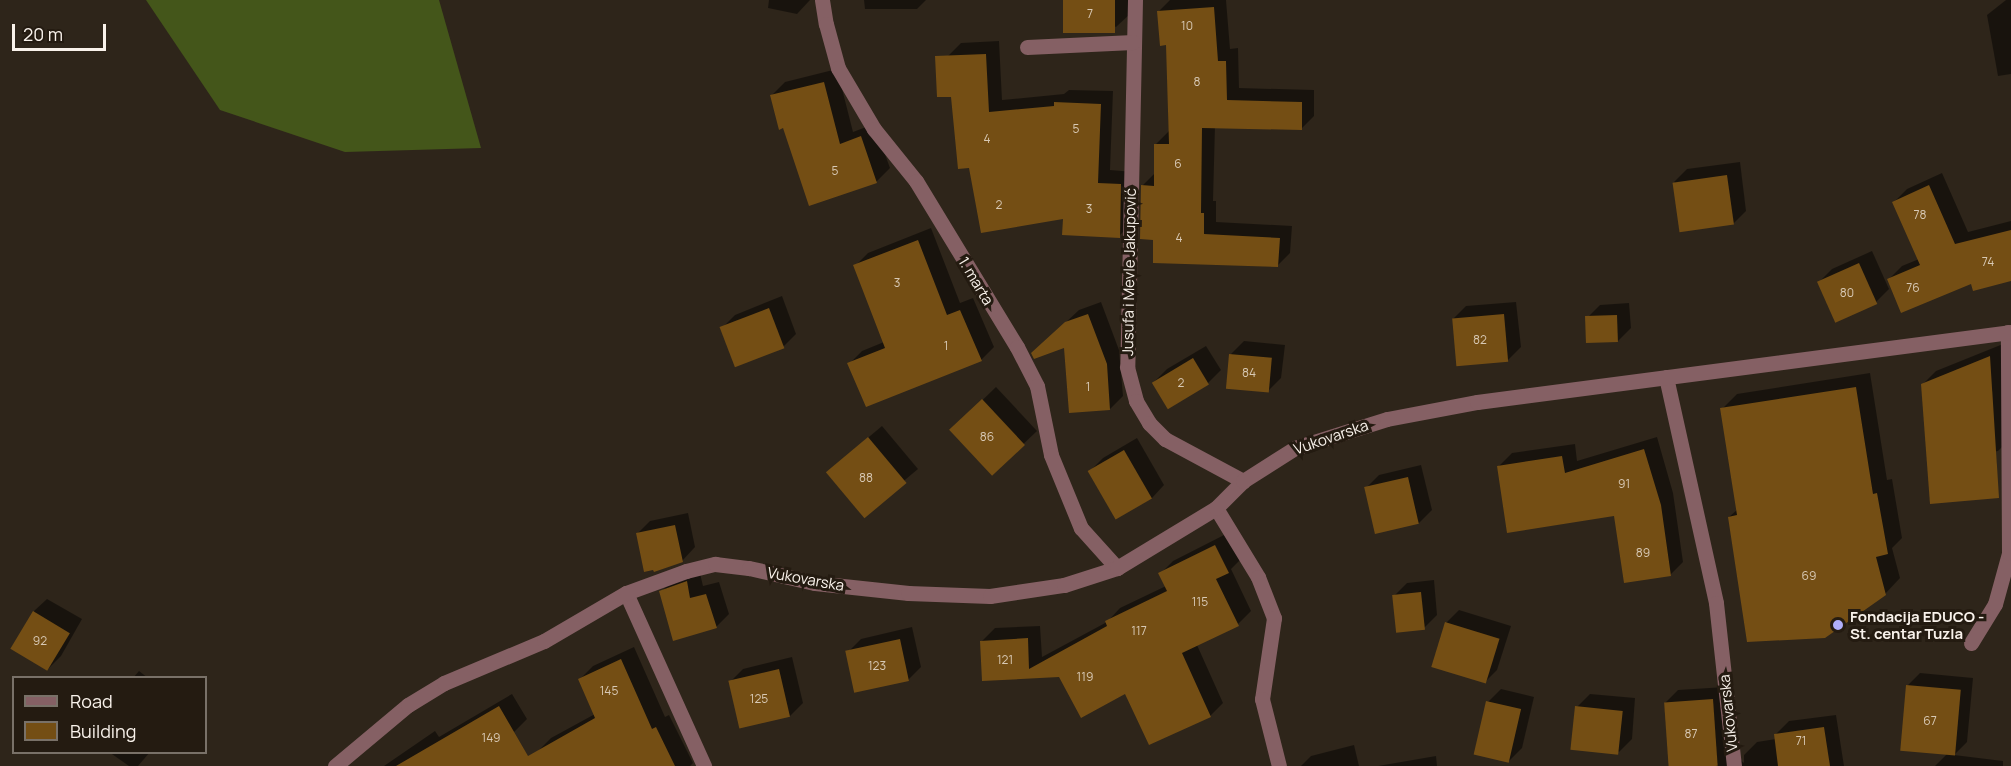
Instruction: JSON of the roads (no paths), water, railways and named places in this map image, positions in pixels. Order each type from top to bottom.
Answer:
[{"type":"street","name":"1. marta","points":[[822,0],[838,68],[874,129],[916,181],[1017,347],[1037,386],[1051,454],[1082,528],[1117,568]]},
{"type":"street","name":"Jusufa i Mevle Jakupović","points":[[1136,0],[1133,42],[1127,367],[1136,401],[1149,423],[1165,439],[1243,481]]},
{"type":"street","points":[[1027,47],[1133,42]]},
{"type":"street","name":"Vukovarska","points":[[340,765],[408,705],[444,683],[544,642],[626,593],[686,571],[715,564],[749,568],[815,583],[908,594],[990,596],[1064,585],[1117,568],[1216,508],[1243,481],[1295,448],[1387,419],[1477,402],[2010,332],[2009,553],[1995,604],[1971,643]]},
{"type":"street","name":"Vukovarska","points":[[1666,377],[1716,603],[1734,766]]},
{"type":"street","points":[[1216,508],[1258,577],[1274,618],[1262,699],[1279,766]]},
{"type":"street","points":[[626,593],[704,766]]},
{"type":"place","name":"Fondacija EDUCO - St. centar Tuzla","points":[[1838,625]]}]
